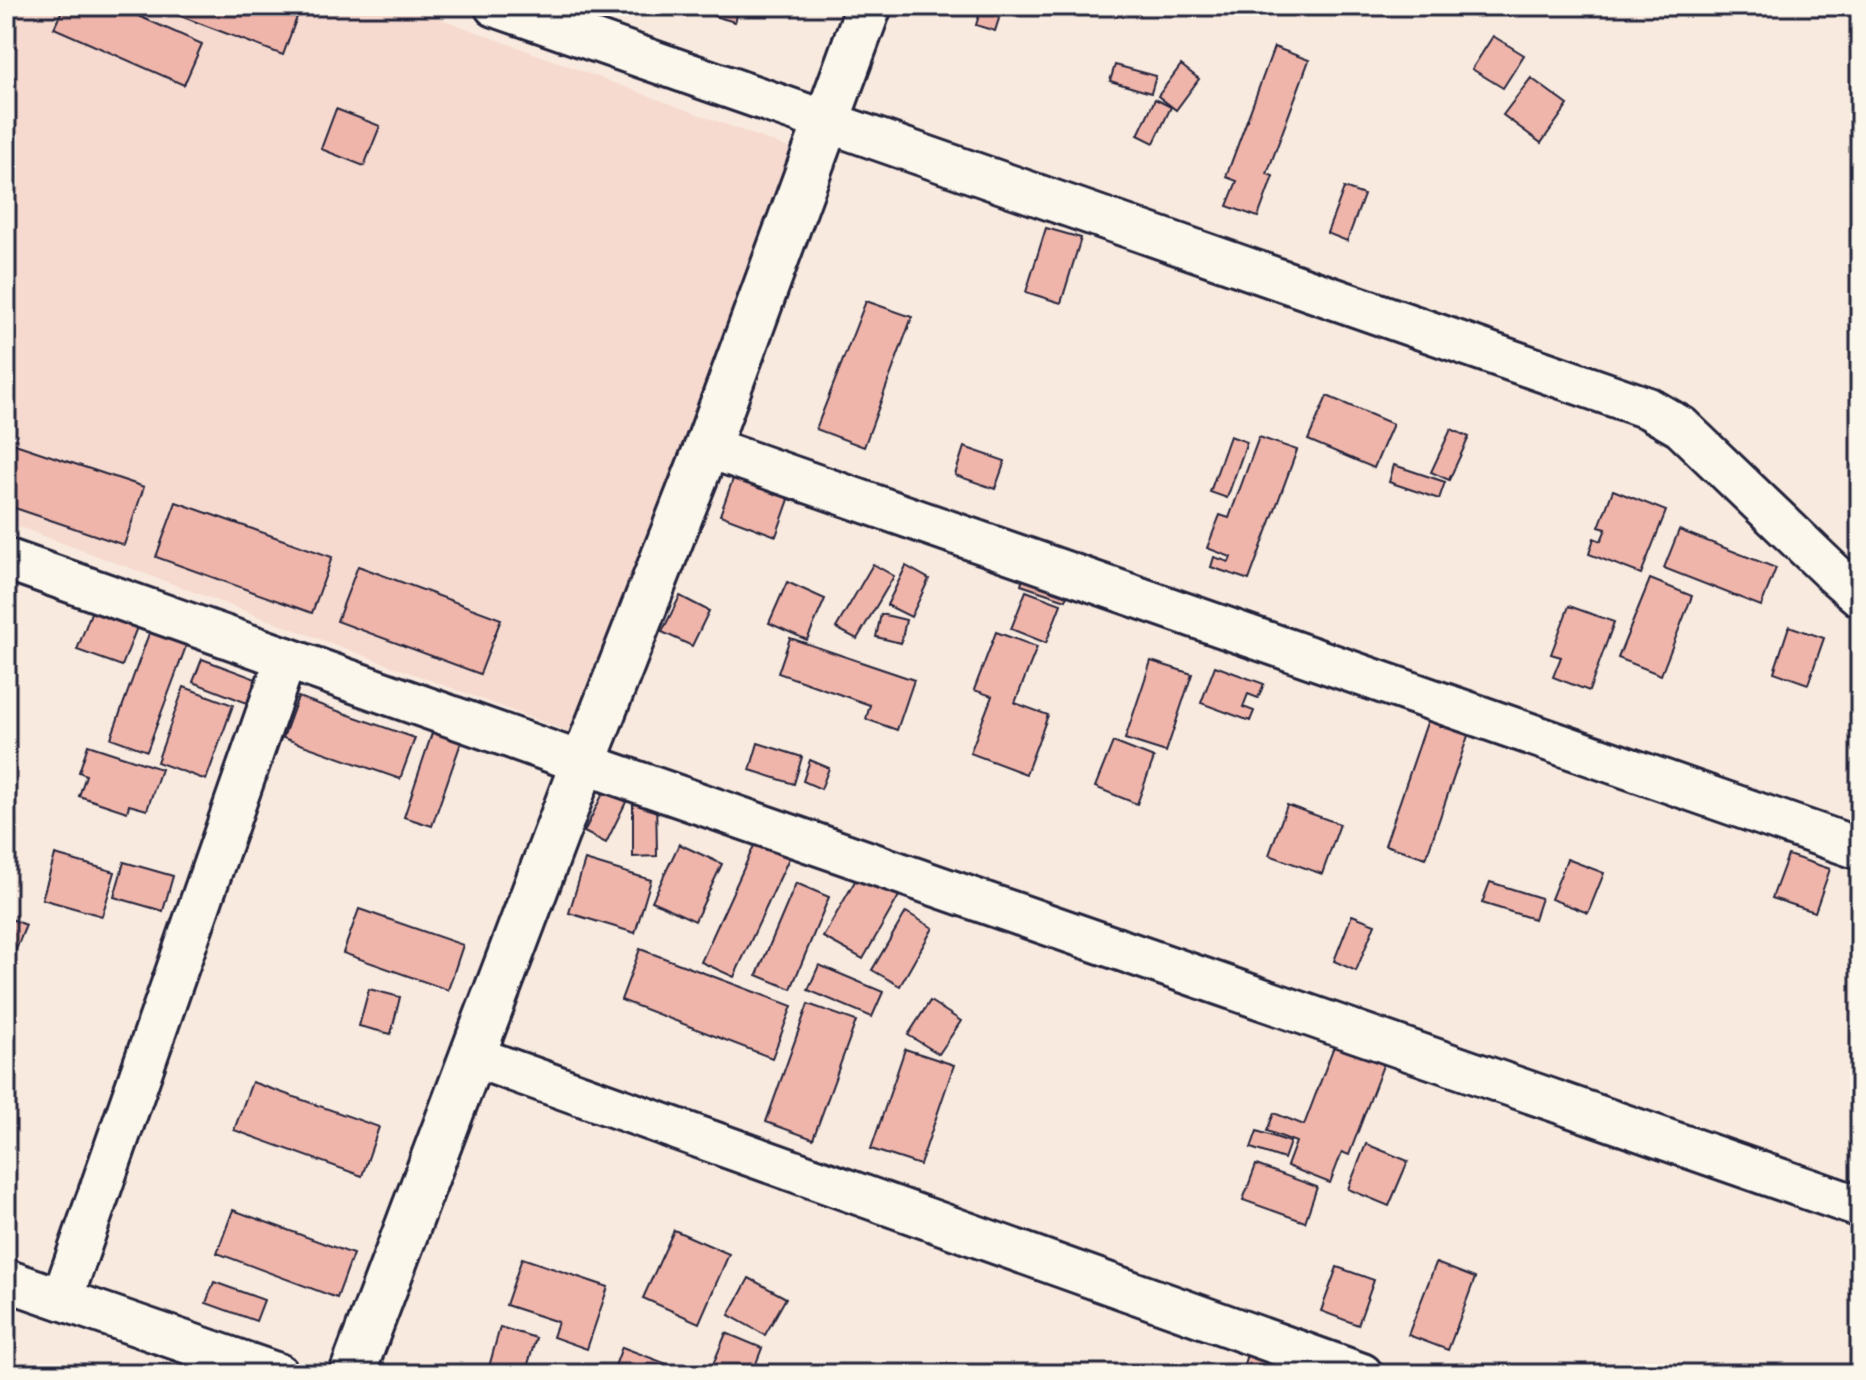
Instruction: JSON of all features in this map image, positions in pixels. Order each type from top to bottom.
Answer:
[{"type":"street","points":[[352,1374],[583,763],[707,447],[869,6]]},
{"type":"street","points":[[516,9],[826,121],[1648,408],[1681,427],[1860,596]]},
{"type":"street","points":[[707,447],[1860,849]]},
{"type":"street","points":[[6,559],[1860,1207]]},
{"type":"street","points":[[62,1299],[286,658]]},
{"type":"street","points":[[472,1056],[1362,1374]]},
{"type":"street","points":[[6,1280],[278,1374]]},
{"type":"shaded area","points":[[6,6],[407,6],[797,151],[577,735],[6,522]]},
{"type":"building","points":[[64,6],[116,6],[202,44],[184,85],[54,28]]},
{"type":"building","points":[[154,6],[301,6],[283,55]]},
{"type":"building","points":[[718,6],[740,6],[735,22],[714,16]]},
{"type":"building","points":[[982,6],[1003,6],[995,31],[976,25]]},
{"type":"building","points":[[1493,36],[1524,55],[1503,88],[1472,69]]},
{"type":"building","points":[[1274,47],[1309,60],[1267,174],[1273,176],[1258,217],[1227,206],[1237,181],[1226,177]]},
{"type":"building","points":[[1115,65],[1156,76],[1151,93],[1110,81]]},
{"type":"building","points":[[1181,65],[1199,79],[1176,110],[1158,96]]},
{"type":"building","points":[[1531,78],[1568,105],[1541,143],[1503,115]]},
{"type":"building","points":[[1155,99],[1171,107],[1154,143],[1138,135]]},
{"type":"building","points":[[336,109],[380,126],[364,166],[321,149]]},
{"type":"building","points":[[1344,188],[1364,195],[1347,241],[1327,233]]},
{"type":"building","points":[[1046,228],[1081,238],[1061,303],[1026,292]]},
{"type":"building","points":[[866,301],[912,317],[864,447],[816,429]]},
{"type":"building","points":[[1327,396],[1393,424],[1374,468],[1308,440]]},
{"type":"building","points":[[1451,429],[1469,437],[1449,480],[1431,472]]},
{"type":"building","points":[[1230,436],[1247,442],[1227,498],[1210,492]]},
{"type":"building","points":[[1259,437],[1297,450],[1249,580],[1211,567],[1214,557],[1229,562],[1231,557],[1207,548],[1220,515],[1229,518]]},
{"type":"building","points":[[6,441],[144,487],[124,545],[6,505]]},
{"type":"building","points":[[964,447],[1005,461],[995,489],[955,475]]},
{"type":"building","points":[[1394,465],[1445,482],[1439,499],[1389,482]]},
{"type":"building","points":[[737,468],[793,488],[776,536],[720,515]]},
{"type":"building","points":[[1613,490],[1666,511],[1641,574],[1589,554],[1594,538],[1601,541],[1606,529],[1599,527]]},
{"type":"building","points":[[176,502],[332,557],[312,613],[156,557]]},
{"type":"building","points":[[1679,530],[1776,568],[1761,606],[1664,568]]},
{"type":"building","points":[[1028,563],[1073,579],[1066,600],[1021,585]]},
{"type":"building","points":[[873,564],[894,576],[857,639],[836,628]]},
{"type":"building","points":[[358,566],[501,619],[480,674],[337,621]]},
{"type":"building","points":[[906,566],[929,579],[911,617],[887,605]]},
{"type":"building","points":[[1650,579],[1692,596],[1661,675],[1618,658]]},
{"type":"building","points":[[787,582],[825,599],[807,640],[769,623]]},
{"type":"building","points":[[1026,591],[1061,604],[1046,643],[1011,629]]},
{"type":"building","points":[[680,596],[709,611],[692,646],[662,632]]},
{"type":"building","points":[[1569,606],[1614,622],[1589,691],[1553,677],[1561,657],[1551,654]]},
{"type":"building","points":[[92,610],[137,627],[122,666],[77,650]]},
{"type":"building","points":[[881,614],[906,620],[901,643],[876,637]]},
{"type":"building","points":[[1789,626],[1824,638],[1808,684],[1774,672]]},
{"type":"building","points":[[151,628],[188,641],[147,751],[111,738]]},
{"type":"building","points":[[996,632],[1037,647],[1015,703],[1048,715],[1026,774],[970,753],[992,696],[974,690]]},
{"type":"building","points":[[790,638],[914,680],[897,730],[866,719],[870,705],[778,673]]},
{"type":"building","points":[[202,659],[256,679],[247,703],[193,682]]},
{"type":"building","points":[[1151,661],[1192,674],[1166,752],[1125,739]]},
{"type":"building","points":[[1215,666],[1264,684],[1258,698],[1248,694],[1243,707],[1254,711],[1250,721],[1201,703]]},
{"type":"building","points":[[184,687],[233,705],[206,780],[157,762]]},
{"type":"building","points":[[298,697],[415,738],[400,779],[283,738]]},
{"type":"building","points":[[1430,714],[1471,727],[1426,858],[1385,845]]},
{"type":"building","points":[[436,721],[465,731],[432,826],[404,817]]},
{"type":"building","points":[[1113,742],[1154,758],[1137,804],[1095,787]]},
{"type":"building","points":[[758,743],[802,757],[794,784],[750,770]]},
{"type":"building","points":[[88,745],[161,769],[147,810],[129,805],[127,812],[79,796],[86,775],[79,772]]},
{"type":"building","points":[[810,760],[829,768],[821,789],[803,781]]},
{"type":"building","points":[[607,785],[629,796],[606,843],[584,832]]},
{"type":"building","points":[[633,793],[656,793],[657,856],[633,857]]},
{"type":"building","points":[[1287,805],[1340,824],[1322,874],[1269,855]]},
{"type":"building","points":[[757,839],[791,854],[734,977],[701,962]]},
{"type":"building","points":[[679,844],[722,864],[695,921],[652,901]]},
{"type":"building","points":[[55,855],[115,872],[102,916],[42,899]]},
{"type":"building","points":[[1788,855],[1830,869],[1815,912],[1772,898]]},
{"type":"building","points":[[1567,859],[1604,873],[1588,913],[1551,899]]},
{"type":"building","points":[[585,860],[651,880],[635,933],[569,913]]},
{"type":"building","points":[[124,862],[173,876],[163,911],[114,897]]},
{"type":"building","points":[[859,874],[899,896],[863,959],[823,937]]},
{"type":"building","points":[[1490,882],[1541,898],[1534,919],[1482,903]]},
{"type":"building","points":[[796,883],[829,897],[791,989],[757,975]]},
{"type":"building","points":[[359,909],[463,945],[448,990],[343,953]]},
{"type":"building","points":[[906,912],[933,928],[900,986],[872,970]]},
{"type":"building","points":[[1352,915],[1375,924],[1356,971],[1334,961]]},
{"type":"building","points":[[6,917],[26,925],[8,969],[6,968]]},
{"type":"building","points":[[640,949],[792,1006],[772,1058],[621,1000]]},
{"type":"building","points":[[819,965],[883,992],[872,1017],[808,990]]},
{"type":"building","points":[[369,989],[400,997],[391,1034],[359,1026]]},
{"type":"building","points":[[930,1001],[961,1021],[939,1054],[908,1035]]},
{"type":"building","points":[[808,1004],[856,1021],[813,1139],[766,1122]]},
{"type":"building","points":[[1339,1033],[1388,1052],[1349,1155],[1342,1152],[1330,1183],[1287,1166],[1296,1142],[1267,1131],[1274,1113],[1304,1125]]},
{"type":"building","points":[[905,1049],[954,1065],[920,1165],[871,1149]]},
{"type":"building","points":[[252,1082],[379,1127],[362,1176],[234,1130]]},
{"type":"building","points":[[1257,1131],[1290,1142],[1284,1159],[1251,1148]]},
{"type":"building","points":[[1366,1144],[1408,1161],[1389,1206],[1348,1189]]},
{"type":"building","points":[[1256,1165],[1317,1187],[1305,1222],[1243,1200]]},
{"type":"building","points":[[233,1210],[353,1254],[337,1298],[217,1253]]},
{"type":"building","points":[[674,1230],[729,1254],[699,1323],[643,1298]]},
{"type":"building","points":[[522,1258],[608,1287],[587,1349],[553,1337],[558,1322],[506,1305]]},
{"type":"building","points":[[1436,1263],[1475,1278],[1448,1350],[1408,1335]]},
{"type":"building","points":[[1337,1267],[1374,1280],[1358,1325],[1321,1311]]},
{"type":"building","points":[[749,1278],[786,1298],[765,1335],[729,1315]]},
{"type":"building","points":[[214,1282],[264,1300],[256,1321],[206,1303]]},
{"type":"building","points":[[500,1327],[536,1338],[525,1374],[487,1374]]},
{"type":"building","points":[[726,1333],[762,1348],[752,1374],[709,1374]]},
{"type":"building","points":[[622,1347],[667,1364],[663,1374],[612,1374]]},
{"type":"building","points":[[1248,1351],[1269,1357],[1265,1374],[1241,1374]]}]
